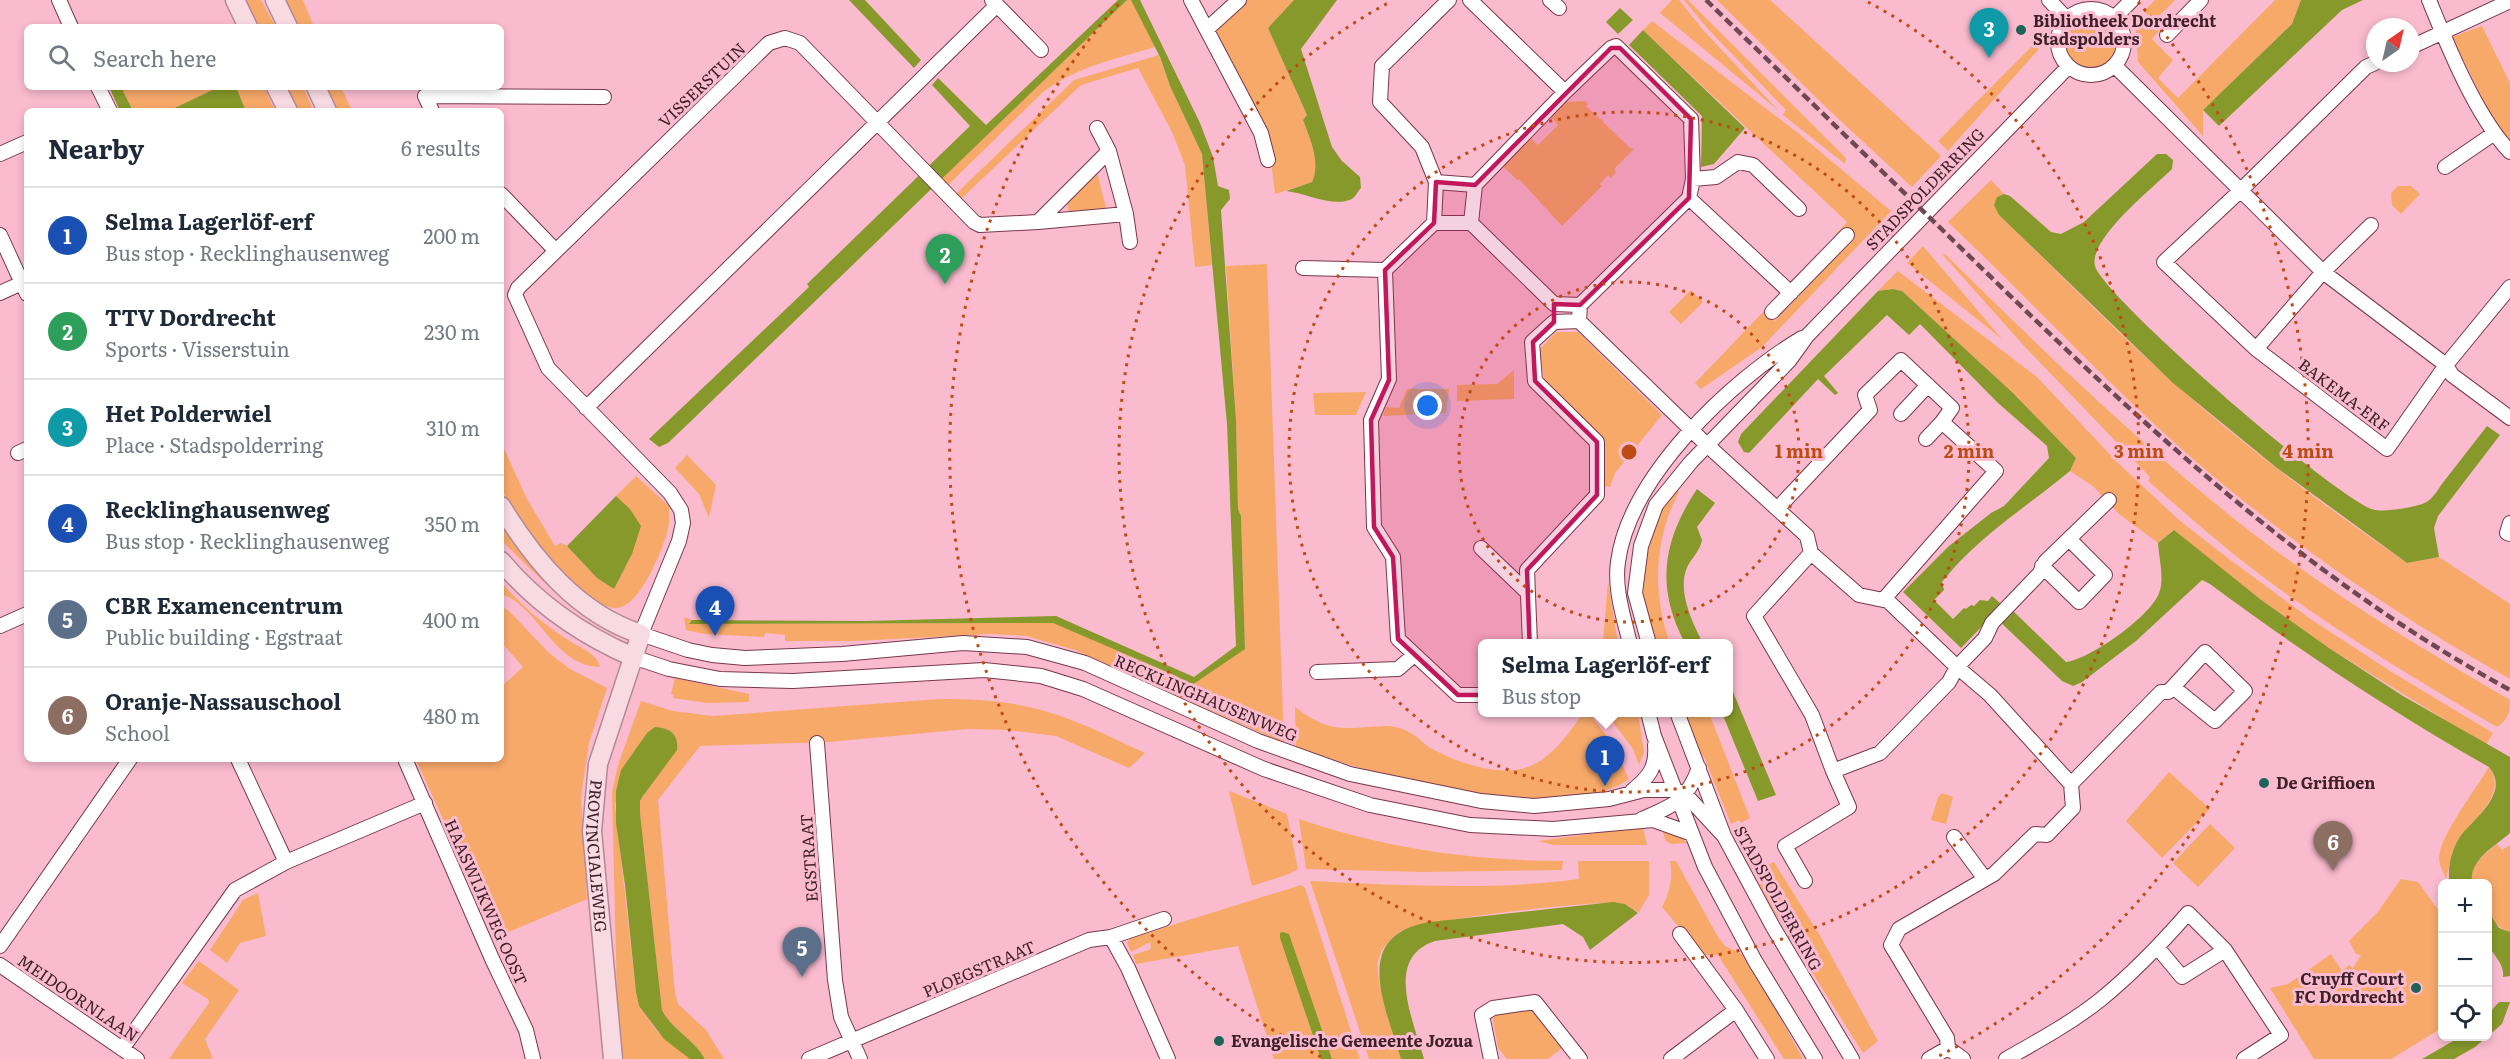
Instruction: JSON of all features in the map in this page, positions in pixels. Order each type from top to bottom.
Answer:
[{"type":"main road","points":[[235,0],[247,24]]},
{"type":"main road","points":[[275,0],[287,24]]},
{"type":"main road","points":[[278,90],[286,108]]},
{"type":"main road","points":[[317,90],[326,108]]},
{"type":"main road","points":[[504,511],[517,533],[543,567],[584,604],[625,629],[641,634]]},
{"type":"main road","points":[[504,564],[538,599],[567,622],[592,638],[633,657]]},
{"type":"main road","name":"PROVINCIALEWEG","points":[[613,1059],[592,831],[598,764],[641,634]]},
{"type":"street","points":[[59,0],[70,24]]},
{"type":"street","points":[[1191,0],[1261,133],[1268,160]]},
{"type":"street","points":[[1207,29],[1239,0]]},
{"type":"street","points":[[1303,268],[1385,270],[1434,223],[1436,182],[1422,147],[1380,102],[1382,66],[1449,0]]},
{"type":"street","points":[[1470,0],[1565,92]]},
{"type":"street","points":[[2049,0],[2067,19]]},
{"type":"street","points":[[2114,18],[2132,0]]},
{"type":"street","points":[[2167,35],[2201,0]]},
{"type":"street","points":[[2429,0],[2442,32],[2493,134],[2510,153]]},
{"type":"street","points":[[2420,43],[2510,1]]},
{"type":"street","points":[[586,408],[876,123],[995,2],[1041,51]]},
{"type":"street","points":[[2091,9],[2106,12],[2114,18],[2121,27],[2125,42],[2123,53],[2115,66],[2103,74],[2090,76],[2068,67],[2061,55],[2058,42],[2060,29],[2067,19],[2076,12],[2091,9]]},
{"type":"street","name":"VISSERSTUIN","points":[[641,634],[679,541],[683,523],[681,510],[670,493],[548,368],[514,295],[518,288],[769,43],[785,38],[800,43],[922,171],[974,222],[980,225],[1126,214]]},
{"type":"street","points":[[1471,223],[1475,184],[1611,48],[1620,48],[1691,119],[1693,179],[1689,198],[1580,305],[1579,321]]},
{"type":"street","points":[[2115,66],[2323,272],[2446,365],[2452,375],[2510,418]]},
{"type":"street","name":"STADSPOLDERRING","points":[[1648,639],[1635,593],[1641,546],[1656,505],[1707,445],[1789,361],[1807,336],[2068,67]]},
{"type":"street","name":"BAKEMA-ERF","points":[[2366,67],[2164,262],[2256,349],[2387,449],[2446,365],[2510,287]]},
{"type":"street","points":[[99,90],[104,108]]},
{"type":"street","points":[[431,108],[425,96],[604,97]]},
{"type":"street","points":[[1097,128],[1108,151],[1126,214],[1130,242]]},
{"type":"street","points":[[2445,168],[2493,134]]},
{"type":"street","points":[[0,154],[24,143]]},
{"type":"street","points":[[1038,222],[1108,151]]},
{"type":"street","points":[[1693,179],[1716,177],[1738,162],[1753,165],[1800,209]]},
{"type":"street","points":[[1436,182],[1475,184]]},
{"type":"street","points":[[504,197],[556,251]]},
{"type":"street","points":[[1689,198],[1791,293]]},
{"type":"street","points":[[1434,223],[1471,223],[1554,304],[1580,305]]},
{"type":"street","points":[[2256,349],[2323,272],[2372,225]]},
{"type":"street","points":[[0,235],[24,289],[0,293]]},
{"type":"street","points":[[1773,312],[1847,235]]},
{"type":"street","points":[[1385,270],[1389,379],[1371,420],[1374,527],[1393,557],[1398,639],[1458,695],[1478,695]]},
{"type":"street","points":[[1554,304],[1554,322]]},
{"type":"street","points":[[1530,639],[1527,570],[1597,495],[1597,442],[1535,381],[1532,342],[1554,322],[1579,321],[1691,430],[1807,536],[1811,553],[1858,595],[1888,601],[1990,695],[2071,784],[2073,808],[2047,835],[2035,834],[1994,874],[1899,929],[1891,945],[1947,1038],[1948,1048],[1963,1059]]},
{"type":"street","name":"STADSPOLDERRING","points":[[1629,639],[1619,597],[1617,564],[1626,525],[1645,488],[1691,430],[1781,351],[1807,336]]},
{"type":"street","points":[[1778,508],[1870,410],[1865,396],[1901,360],[1953,408],[1926,439]]},
{"type":"street","points":[[1901,414],[1928,386]]},
{"type":"street","points":[[1884,599],[1996,471],[1942,422]]},
{"type":"street","points":[[1833,771],[1880,753],[1949,682],[1957,667],[1985,638],[2001,613],[2040,573],[2042,566],[2109,501]]},
{"type":"street","points":[[2510,523],[2507,532],[2510,534]]},
{"type":"street","points":[[2042,566],[2079,602],[2105,575],[2069,539]]},
{"type":"street","points":[[1481,548],[1528,593]]},
{"type":"street","points":[[1805,881],[1785,846],[1849,807],[1812,715],[1754,616],[1811,553]]},
{"type":"street","points":[[0,626],[24,615]]},
{"type":"street","name":"RECKLINGHAUSENWEG","points":[[641,634],[675,647],[708,655],[745,658],[842,654],[963,644],[1027,647],[1085,663],[1258,741],[1350,774],[1481,801],[1534,806],[1609,799],[1644,790],[1681,795]]},
{"type":"street","points":[[2071,784],[2161,692],[2168,692],[2205,652],[2245,691],[2215,721],[2173,687]]},
{"type":"street","points":[[1317,672],[1398,669],[1414,655]]},
{"type":"street","points":[[633,657],[669,669],[720,679],[793,681],[984,670],[1041,676],[1083,689],[1264,769],[1370,805],[1470,825],[1553,829],[1653,820],[1692,834]]},
{"type":"street","points":[[1649,717],[1654,736],[1681,795],[1692,834],[1724,905],[1815,1059]]},
{"type":"street","name":"STADSPOLDERRING","points":[[1679,717],[1724,836],[1773,927],[1852,1059]]},
{"type":"street","points":[[1628,794],[1647,779],[1654,768],[1654,736]]},
{"type":"street","name":"EGSTRAAT","points":[[817,743],[835,980],[841,1017],[860,1059]]},
{"type":"street","points":[[0,946],[128,762]]},
{"type":"street","points":[[239,762],[286,862]]},
{"type":"street","name":"HAASWIJKWEG OOST","points":[[406,762],[526,1030],[533,1059]]},
{"type":"street","points":[[1638,821],[1681,795],[1699,768]]},
{"type":"street","points":[[1681,795],[1724,836]]},
{"type":"street","points":[[122,1049],[235,890],[286,862],[425,804]]},
{"type":"street","points":[[1954,837],[1985,879]]},
{"type":"street","points":[[2006,1059],[2078,1016],[2100,1000],[2157,947],[2188,913],[2225,950],[2281,1035],[2244,1059]]},
{"type":"street","name":"PLOEGSTRAAT","points":[[809,1059],[1089,940],[1111,937],[1164,919]]},
{"type":"street","points":[[1680,934],[1736,1010],[1767,1059]]},
{"type":"street","points":[[1111,937],[1128,968],[1168,1059]]},
{"type":"street","points":[[2157,947],[2182,977],[2225,950]]},
{"type":"street","name":"MEIDOORNLAAN","points":[[0,965],[137,1059]]},
{"type":"street","points":[[1491,1059],[1482,1015],[1493,1008],[1535,1002],[1576,1054],[1562,1059]]},
{"type":"street","points":[[1671,1059],[1736,1010]]},
{"type":"street","points":[[1929,1059],[1948,1048]]},
{"type":"highlighted area","points":[[1611,48],[1620,48],[1691,119],[1689,198],[1580,305],[1554,304],[1554,322],[1533,342],[1535,381],[1597,442],[1597,495],[1527,570],[1530,654],[1491,695],[1458,695],[1398,639],[1393,557],[1374,527],[1371,420],[1389,380],[1385,270],[1434,223],[1436,182],[1475,185]]},
{"type":"shaded area","points":[[242,0],[261,0],[274,24],[254,24]]},
{"type":"shaded area","points":[[278,0],[303,0],[313,24],[289,24]]},
{"type":"shaded area","points":[[849,0],[865,0],[921,60],[914,68]]},
{"type":"shaded area","points":[[1118,0],[1127,0],[668,443],[659,447],[649,439],[809,287],[807,284],[970,126],[932,85],[938,78],[986,125]]},
{"type":"shaded area","points":[[1127,0],[1131,0],[1135,5],[1155,47],[1082,70],[1055,84],[1042,93],[946,187],[940,180]]},
{"type":"shaded area","points":[[1131,0],[1140,0],[1200,123],[1213,157],[1218,186],[1229,190],[1230,199],[1221,210],[1236,420],[1245,649],[1192,685],[1174,675],[1053,623],[689,624],[692,620],[867,621],[1056,616],[1194,677],[1236,646],[1227,424],[1202,154],[1170,86],[1160,57]]},
{"type":"shaded area","points":[[1246,0],[1294,0],[1268,28],[1307,115],[1303,120],[1314,151],[1315,167],[1312,182],[1275,194],[1264,126],[1216,32]]},
{"type":"shaded area","points":[[1294,0],[1337,0],[1301,49],[1332,147],[1342,161],[1360,177],[1361,188],[1352,199],[1336,202],[1286,191],[1312,182],[1315,167],[1314,151],[1303,120],[1307,115],[1268,28]]},
{"type":"shaded area","points":[[1672,0],[1679,0],[1704,31],[1779,111],[1660,13]]},
{"type":"shaded area","points":[[1684,0],[1688,0],[1846,158],[1845,164],[1783,115],[1786,110],[1707,28]]},
{"type":"shaded area","points":[[1717,0],[1770,0],[1941,156],[1912,187],[1829,110]]},
{"type":"shaded area","points":[[2155,0],[2175,0],[2154,21],[2144,11]]},
{"type":"shaded area","points":[[2275,0],[2301,0],[2292,24],[2203,110],[2203,136],[2138,62],[2136,30],[2144,17],[2159,31],[2152,39],[2173,60],[2158,78],[2178,98]]},
{"type":"shaded area","points":[[2301,0],[2363,0],[2342,10],[2219,126],[2203,110],[2292,24]]},
{"type":"shaded area","points":[[1620,8],[1633,20],[1618,34],[1606,22]]},
{"type":"shaded area","points":[[2091,15],[2101,17],[2110,23],[2116,32],[2118,42],[2116,52],[2110,61],[2101,67],[2091,69],[2081,67],[2072,61],[2066,52],[2064,42],[2066,32],[2072,23],[2081,17]]},
{"type":"shaded area","points":[[1652,21],[1798,133],[1891,211],[1762,347],[1701,389],[1695,383],[1764,311],[1775,321],[1846,247],[1835,235],[1847,222],[1643,30]]},
{"type":"shaded area","points":[[2482,26],[2510,83],[2510,145],[2496,126],[2452,37]]},
{"type":"shaded area","points":[[1643,30],[1745,128],[1714,164],[1701,167],[1702,116],[1629,45]]},
{"type":"shaded area","points":[[2034,44],[2039,49],[1948,151],[1938,141]]},
{"type":"shaded area","points":[[1159,55],[1170,86],[1202,154],[1212,265],[1195,267],[1185,165],[1172,132],[1138,68],[1081,85],[961,199],[955,195],[1074,80]]},
{"type":"shaded area","points":[[110,90],[125,90],[123,91],[132,108],[119,108]]},
{"type":"shaded area","points":[[213,90],[174,108],[132,108],[123,91]]},
{"type":"shaded area","points":[[213,90],[237,90],[245,108],[174,108]]},
{"type":"shaded area","points":[[237,90],[265,90],[274,108],[245,108]]},
{"type":"shaded area","points":[[283,90],[304,90],[313,108],[292,108]]},
{"type":"shaded area","points":[[318,90],[342,90],[351,108],[327,108]]},
{"type":"shaded area","points":[[1585,101],[1588,104],[1586,106],[1600,119],[1602,118],[1603,122],[1630,148],[1634,149],[1614,169],[1616,172],[1611,178],[1608,175],[1600,184],[1602,186],[1562,226],[1519,179],[1517,180],[1503,166],[1530,138],[1538,145],[1558,125],[1550,116],[1564,102]]},
{"type":"shaded area","points":[[2157,154],[2166,154],[2173,160],[2172,169],[2111,228],[2101,242],[2095,266],[2108,285],[2179,356],[2274,439],[2354,499],[2375,510],[2394,510],[2428,501],[2487,426],[2500,435],[2438,516],[2434,528],[2439,557],[2407,563],[2277,468],[2173,383],[1999,215],[1994,205],[1997,197],[2004,194],[2010,196],[2051,232],[2061,234],[2084,222]]},
{"type":"shaded area","points":[[1097,172],[1107,212],[1070,214],[1066,202]]},
{"type":"shaded area","points":[[1991,180],[2004,194],[1997,197],[1999,215],[2173,382],[2258,454],[2407,563],[2439,557],[2510,604],[2510,679],[2403,615],[2301,545],[2235,494],[2124,396],[1948,222]]},
{"type":"shaded area","points":[[2398,186],[2411,186],[2420,194],[2401,214],[2392,205],[2391,193]]},
{"type":"shaded area","points":[[1923,246],[2002,339],[1907,263]]},
{"type":"shaded area","points":[[1945,254],[2086,390],[2233,518],[2300,568],[2369,614],[2510,700],[2509,712],[2504,722],[2497,727],[2373,652],[2312,612],[2213,537],[2148,481],[2150,477],[2025,347],[1943,255]]},
{"type":"shaded area","points":[[1267,264],[1284,743],[1075,650],[1026,636],[990,634],[855,641],[785,641],[785,635],[765,633],[764,637],[705,634],[686,630],[684,617],[692,620],[690,624],[1054,623],[1192,685],[1245,648],[1241,516],[1238,509],[1236,420],[1226,266]]},
{"type":"shaded area","points":[[1898,271],[2037,377],[2118,463],[2179,520],[2309,618],[2390,671],[2493,733],[2486,745],[2329,648],[2260,599],[2173,530],[2158,543],[2119,514],[2094,487],[2070,471],[2076,458],[2013,393],[1902,291],[1893,289],[1878,291]]},
{"type":"shaded area","points":[[1893,289],[1902,291],[2013,393],[2076,458],[2070,471],[2003,523],[1971,551],[1942,582],[1944,590],[1934,600],[1953,619],[1964,608],[1974,606],[1980,600],[1988,601],[1992,596],[2010,612],[2013,611],[2066,662],[2076,659],[2105,645],[2120,634],[2134,623],[2155,600],[2162,579],[2158,543],[2174,530],[2260,599],[2329,648],[2403,696],[2510,757],[2510,833],[2478,861],[2474,867],[2472,879],[2449,879],[2450,864],[2453,851],[2462,834],[2483,811],[2494,794],[2496,785],[2489,767],[2346,680],[2210,584],[2202,580],[2136,641],[2082,682],[2073,686],[2062,681],[1993,615],[1961,648],[1903,592],[1949,546],[1991,513],[2004,506],[2049,458],[2047,446],[1998,403],[1920,324],[1909,335],[1887,315],[1824,376],[1838,393],[1835,395],[1818,379],[1749,453],[1744,452],[1738,442],[1741,434],[1878,291]]},
{"type":"shaded area","points":[[1691,290],[1703,302],[1681,324],[1669,312]]},
{"type":"shaded area","points":[[1556,332],[1578,332],[1662,415],[1615,473],[1610,487],[1604,486],[1600,437],[1544,381],[1540,349]]},
{"type":"shaded area","points":[[1514,370],[1514,399],[1457,401],[1457,385],[1497,384]]},
{"type":"shaded area","points":[[1407,389],[1449,389],[1446,413],[1383,416],[1386,407],[1399,408]]},
{"type":"shaded area","points":[[1366,392],[1356,415],[1315,415],[1313,393]]},
{"type":"shaded area","points":[[504,449],[527,499],[555,546],[561,543],[567,546],[597,578],[614,589],[632,554],[630,509],[616,496],[636,476],[669,506],[669,526],[649,577],[633,599],[624,606],[615,608],[601,603],[565,576],[530,537],[506,498]]},
{"type":"shaded area","points":[[687,455],[716,485],[709,518],[699,494],[675,468]]},
{"type":"shaded area","points":[[1673,487],[1679,492],[1665,528],[1658,567],[1660,606],[1669,639],[1654,639],[1643,606],[1647,544],[1659,513]]},
{"type":"shaded area","points":[[1697,489],[1715,503],[1697,527],[1702,540],[1686,570],[1684,579],[1685,598],[1701,639],[1683,639],[1669,602],[1667,564],[1670,545],[1685,508]]},
{"type":"shaded area","points":[[616,496],[630,509],[641,526],[632,554],[614,589],[597,578],[567,546]]},
{"type":"shaded area","points":[[504,522],[608,624],[605,629],[563,599],[504,543]]},
{"type":"shaded area","points":[[1608,581],[1617,639],[1603,639]]},
{"type":"shaded area","points":[[504,585],[544,623],[593,656],[600,667],[584,664],[570,657],[558,647],[526,610],[504,596]]},
{"type":"shaded area","points":[[504,608],[549,653],[570,669],[607,688],[589,743],[581,797],[587,899],[497,937],[417,762],[504,762],[504,684],[523,667],[504,645]]},
{"type":"shaded area","points":[[675,678],[749,694],[749,702],[707,703],[673,698],[674,695],[671,694]]},
{"type":"shaded area","points":[[1733,692],[1776,795],[1758,801],[1724,717],[1733,717]]},
{"type":"shaded area","points":[[940,699],[992,701],[1040,710],[1086,726],[1145,753],[1129,768],[1056,736],[1009,730],[968,729],[829,742],[700,746],[658,800],[675,993],[678,1004],[706,1030],[724,1059],[705,1059],[671,1023],[662,1010],[640,813],[640,801],[649,787],[647,733],[622,769],[615,805],[636,992],[639,1006],[657,1031],[690,1059],[624,1059],[618,1038],[612,792],[618,765],[641,701],[673,711],[713,716]]},
{"type":"shaded area","points":[[1295,707],[1329,726],[1395,727],[1413,734],[1429,747],[1455,760],[1492,769],[1516,770],[1528,767],[1544,758],[1566,736],[1580,717],[1592,717],[1612,743],[1629,779],[1595,794],[1555,800],[1511,799],[1417,784],[1296,747]]},
{"type":"shaded area","points":[[1609,717],[1639,717],[1644,752],[1639,765],[1633,749]]},
{"type":"shaded area","points":[[1684,717],[1711,717],[1750,818],[1741,823],[1739,820],[1731,824],[1705,759],[1694,742]]},
{"type":"shaded area","points":[[655,727],[669,730],[677,740],[677,750],[640,801],[662,1010],[671,1023],[705,1059],[690,1059],[664,1039],[639,1006],[636,992],[616,823],[616,791],[621,770],[647,733]]},
{"type":"shaded area","points":[[2489,767],[2495,788],[2485,807],[2457,842],[2446,878],[2439,859],[2443,843],[2454,821]]},
{"type":"shaded area","points":[[2169,772],[2210,809],[2162,858],[2126,821]]},
{"type":"shaded area","points":[[1229,791],[1287,814],[1298,869],[1252,886]]},
{"type":"shaded area","points":[[1942,793],[1953,797],[1946,824],[1931,820],[1938,797]]},
{"type":"shaded area","points":[[1299,819],[1363,838],[1429,851],[1496,859],[1563,861],[1562,870],[1423,872],[1306,869]]},
{"type":"shaded area","points":[[2210,824],[2235,848],[2198,887],[2173,863]]},
{"type":"shaded area","points":[[1643,827],[1647,845],[1554,845],[1538,841]]},
{"type":"shaded area","points":[[1661,828],[1680,836],[1687,843],[1671,844],[1666,841]]},
{"type":"shaded area","points":[[1748,840],[1763,867],[1774,862],[1822,939],[1878,1041],[1863,1053],[1771,907],[1739,843]]},
{"type":"shaded area","points":[[2497,844],[2502,850],[2510,845],[2510,932],[2502,929],[2492,917],[2492,879],[2471,879],[2476,865]]},
{"type":"shaded area","points":[[1578,861],[1649,861],[1649,895],[1639,912],[1624,904],[1583,904],[1438,922],[1399,932],[1381,953],[1378,971],[1382,996],[1401,1059],[1369,1059],[1310,881],[1445,886],[1546,883],[1579,879]]},
{"type":"shaded area","points":[[1670,861],[1676,861],[1725,946],[1746,956],[1803,1059],[1784,1059],[1718,955],[1702,955],[1662,907],[1670,885]]},
{"type":"shaded area","points":[[2401,879],[2418,882],[2438,910],[2438,1030],[2391,1059],[2314,1059],[2270,988],[2288,984],[2331,954],[2342,971],[2349,965],[2353,968],[2361,955],[2356,954],[2349,941],[2377,913]]},
{"type":"shaded area","points":[[1301,885],[1305,888],[1360,1059],[1332,1059],[1287,932],[1306,1012],[1321,1059],[1274,1059],[1238,946],[1136,964],[1133,955],[1151,949],[1150,942],[1131,952],[1127,943],[1131,938]]},
{"type":"shaded area","points":[[258,893],[266,936],[240,943],[227,963],[210,950],[243,900]]},
{"type":"shaded area","points":[[1613,902],[1625,904],[1638,913],[1590,950],[1583,937],[1563,924],[1435,941],[1419,949],[1410,961],[1406,976],[1406,992],[1424,1059],[1401,1059],[1382,996],[1380,976],[1381,957],[1389,942],[1405,929],[1430,922]]},
{"type":"shaded area","points":[[2492,917],[2499,928],[2510,932],[2510,976],[2503,977],[2502,967],[2492,951]]},
{"type":"shaded area","points":[[1280,933],[1289,934],[1332,1059],[1321,1059],[1280,938]]},
{"type":"shaded area","points":[[199,961],[239,990],[205,1039],[213,1059],[169,1059],[209,1003],[208,999],[182,983]]},
{"type":"shaded area","points":[[2499,1002],[2510,1002],[2502,1024],[2492,1033],[2492,1010]]},
{"type":"shaded area","points":[[1530,1005],[1562,1048],[1548,1059],[1507,1059],[1498,1048],[1492,1014]]},
{"type":"shaded area","points":[[2453,1041],[2482,1041],[2454,1059],[2422,1059]]},
{"type":"railway","points":[[1706,0],[2057,341],[2178,452],[2240,505],[2370,603],[2438,648],[2510,690]]},
{"type":"place","name":"Bibliotheek Dordrecht Stadspolders","points":[[2021,30]]},
{"type":"place","name":"Het Polderwiel","points":[[1989,58]]},
{"type":"place","name":"TTV Dordrecht","points":[[945,284]]},
{"type":"place","name":"Recklinghausenweg","points":[[715,636]]},
{"type":"place","name":"De Griffioen","points":[[2264,783]]},
{"type":"place","name":"Selma Lagerlöf-erf","points":[[1605,786]]},
{"type":"place","name":"Oranje-Nassauschool","points":[[2333,871]]},
{"type":"place","name":"CBR Examencentrum","points":[[802,977]]},
{"type":"place","name":"Cruyff Court FC Dordrecht","points":[[2416,988]]},
{"type":"place","name":"Evangelische Gemeente Jozua","points":[[1219,1041]]}]
